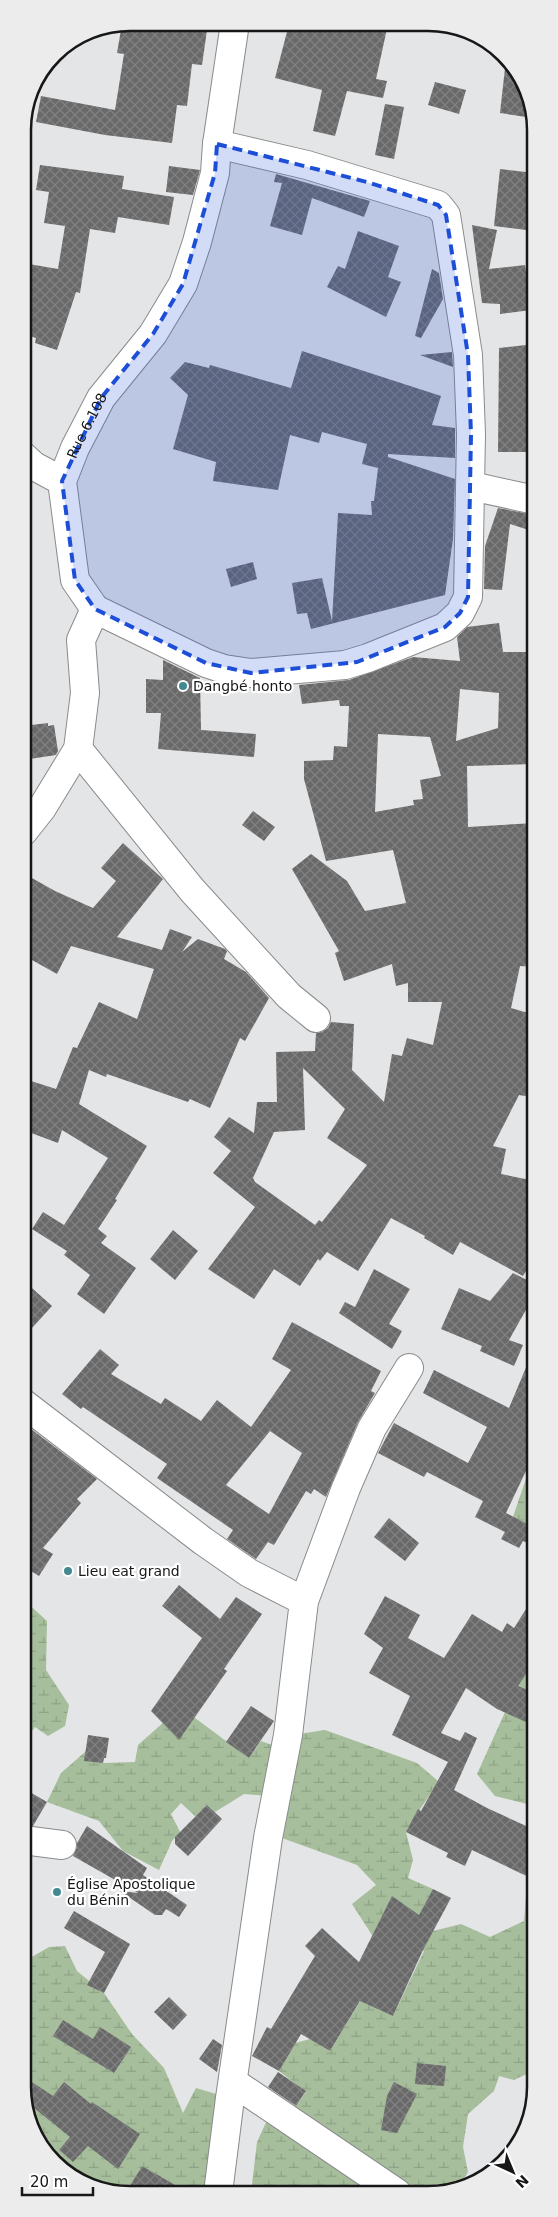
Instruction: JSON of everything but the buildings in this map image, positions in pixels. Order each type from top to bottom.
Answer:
[{"type":"street","name":"Rue 6.108","points":[[95,608],[75,580],[62,482],[75,448],[101,398],[152,334],[183,284],[197,242],[215,173],[217,144],[234,31]]},
{"type":"street","points":[[31,822],[42,808],[78,748],[85,693],[81,640],[95,608],[206,663],[224,669],[251,673],[345,665],[368,658],[445,627],[460,613],[468,598],[471,486],[468,355],[446,216],[443,209],[438,205],[307,164],[217,144]]},
{"type":"street","points":[[31,463],[62,482]]},
{"type":"street","points":[[471,486],[527,498]]},
{"type":"street","points":[[78,748],[192,890],[289,996],[316,1018]]},
{"type":"street","points":[[219,2186],[268,1838],[288,1735],[304,1601],[346,1488],[372,1428],[409,1368]]},
{"type":"street","points":[[31,1409],[203,1541],[249,1573],[304,1601]]},
{"type":"street","points":[[31,1841],[62,1845]]},
{"type":"street","points":[[233,2082],[387,2186]]},
{"type":"highlighted area","points":[[217,144],[367,182],[438,205],[446,215],[468,355],[471,434],[468,597],[460,613],[445,627],[357,662],[251,673],[206,663],[95,609],[75,580],[62,481],[101,398],[153,334],[183,284],[215,173]]},
{"type":"green space","points":[[527,1476],[527,1524],[513,1517]]},
{"type":"green space","points":[[31,1606],[47,1621],[46,1670],[69,1705],[65,1726],[48,1736],[35,1727],[31,1732]]},
{"type":"green space","points":[[527,1654],[527,1804],[495,1796],[477,1774],[516,1688]]},
{"type":"green space","points":[[173,1714],[195,1718],[249,1758],[261,1741],[272,1745],[268,1796],[244,1794],[215,1812],[207,1805],[196,1817],[181,1803],[171,1814],[180,1832],[172,1841],[159,1870],[123,1851],[99,1821],[47,1802],[61,1773],[85,1752],[103,1763],[135,1762],[138,1745]]},
{"type":"green space","points":[[325,1730],[417,1763],[438,1781],[406,1832],[413,1860],[408,1878],[433,1889],[416,1922],[433,1931],[461,1924],[490,1937],[524,1921],[527,1895],[527,2074],[514,2080],[499,2076],[494,2091],[468,2114],[463,2147],[468,2172],[464,2179],[441,2185],[428,2186],[252,2186],[257,2142],[275,2103],[291,2113],[306,2092],[279,2071],[295,2043],[310,2039],[330,2051],[361,2000],[393,2016],[424,1951],[405,1942],[397,1948],[372,1935],[352,1904],[376,1885],[357,1865],[279,1837],[299,1734]]},
{"type":"green space","points":[[65,1946],[77,1971],[104,1993],[132,2034],[164,2068],[183,2113],[196,2088],[230,2098],[240,2133],[230,2185],[176,2186],[142,2166],[130,2186],[111,2184],[81,2172],[60,2157],[52,2147],[41,2130],[37,2119],[32,2100],[31,2088],[34,2084],[31,2082],[31,1957],[49,1947]]},
{"type":"place","name":"Dangbé honto","points":[[183,686]]},
{"type":"place","name":"Lieu eat grand","points":[[68,1571]]},
{"type":"place","name":"Église Apostolique du Bénin","points":[[57,1892]]}]
